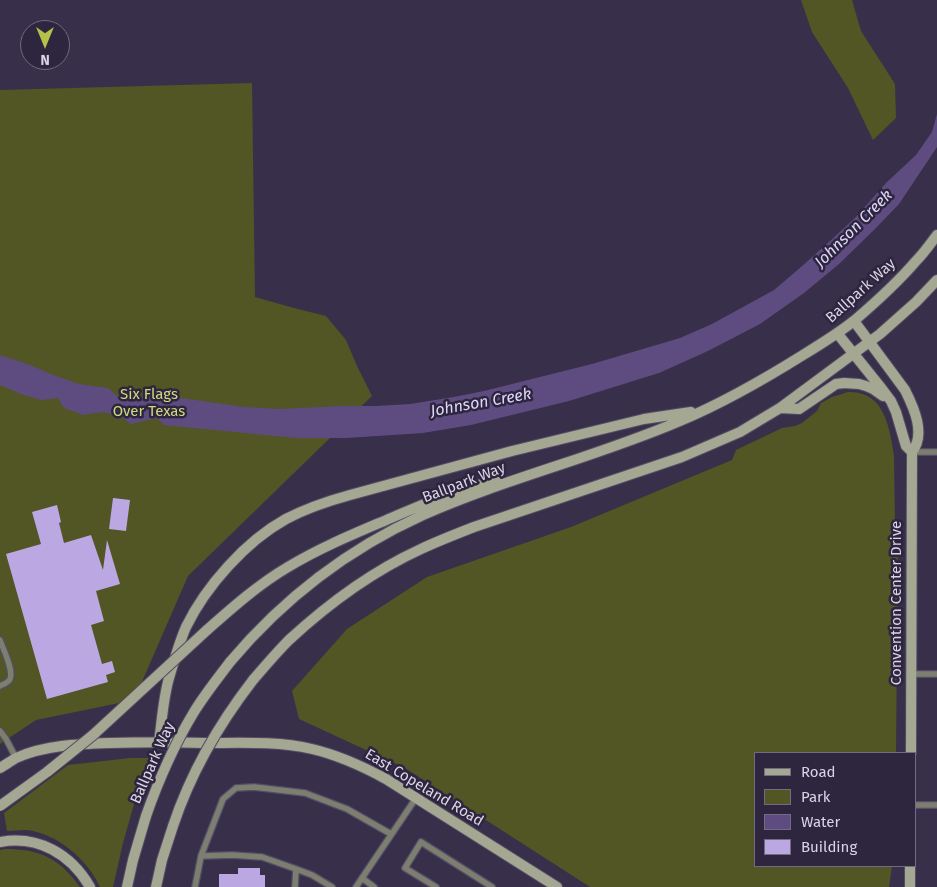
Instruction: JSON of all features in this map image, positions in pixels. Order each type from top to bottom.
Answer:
[{"type":"main road","name":"Ballpark Way","points":[[127,887],[146,816],[160,779],[176,743],[195,711],[230,662],[253,635],[324,572],[355,551],[422,516],[532,474],[657,430],[753,386],[837,334],[854,321],[918,260],[937,235]]},
{"type":"main road","points":[[156,887],[162,860],[188,784],[206,751],[225,719],[253,680],[309,622],[374,575],[399,560],[444,538],[663,464],[740,432],[780,408],[880,334],[896,321],[937,280]]},
{"type":"main road","name":"Convention Center Drive","points":[[854,321],[901,384],[911,401],[918,424],[917,446],[912,452],[911,752]]},
{"type":"main road","name":"Convention Center Drive","points":[[837,334],[891,401],[906,446],[912,452]]},
{"type":"main road","points":[[780,408],[799,408],[836,384],[844,383],[866,386],[891,401]]},
{"type":"main road","points":[[159,742],[169,678],[187,626],[206,595],[226,570],[250,545],[274,526],[302,511],[333,500],[493,456],[644,419],[704,410]]},
{"type":"main road","points":[[0,806],[47,772],[104,725],[241,600],[287,567],[328,545],[426,503],[485,483],[532,474]]},
{"type":"main road","name":"East Copeland Road","points":[[0,768],[16,758],[44,750],[70,745],[102,743],[280,744],[313,749],[368,770],[557,887]]},
{"type":"main road","points":[[0,842],[17,840],[52,849],[71,862],[85,877],[90,887]]},
{"type":"main road","points":[[910,867],[910,887]]},
{"type":"lane","points":[[912,452],[937,452]]},
{"type":"lane","points":[[0,640],[12,671],[8,682],[0,686]]},
{"type":"lane","points":[[911,674],[937,674]]},
{"type":"lane","points":[[0,731],[16,758]]},
{"type":"lane","points":[[195,887],[201,856],[223,799],[236,788],[254,787],[304,793],[347,809],[392,834]]},
{"type":"lane","points":[[356,887],[416,798]]},
{"type":"lane","points":[[917,805],[937,805]]},
{"type":"lane","points":[[436,887],[405,868],[421,842],[492,887]]},
{"type":"lane","points":[[201,856],[232,855],[262,857],[312,875],[332,887]]},
{"type":"lane","points":[[295,887],[296,869]]},
{"type":"lane","points":[[362,878],[374,887]]},
{"type":"green space","points":[[801,0],[852,0],[861,31],[895,84],[896,118],[873,140],[848,88],[812,32]]},
{"type":"green space","name":"Six Flags Over Texas","points":[[252,83],[255,297],[326,316],[346,340],[372,396],[188,576],[134,700],[36,720],[0,744],[0,90]]},
{"type":"green space","points":[[848,392],[860,393],[870,397],[883,413],[890,434],[894,456],[895,526],[898,527],[896,752],[754,752],[754,867],[892,867],[889,887],[590,887],[405,768],[299,719],[292,691],[347,629],[427,577],[571,527],[732,460],[736,450],[782,428],[802,423],[817,411],[821,403]]},
{"type":"green space","points":[[130,758],[153,758],[134,804],[113,887],[100,887],[88,867],[70,849],[49,836],[26,830],[7,831],[4,813],[68,765]]},
{"type":"green space","points":[[0,850],[29,851],[48,857],[64,869],[80,887],[0,887]]},
{"type":"water","name":"Johnson Creek","points":[[937,114],[937,147],[899,204],[839,264],[804,293],[760,324],[708,351],[659,373],[569,401],[471,425],[423,433],[347,438],[296,438],[164,425],[157,418],[131,424],[120,416],[102,412],[83,415],[64,408],[58,398],[41,400],[0,385],[0,355],[79,384],[108,388],[117,396],[167,396],[244,407],[279,409],[376,406],[410,404],[454,397],[592,364],[680,338],[712,324],[774,290],[856,217],[886,183],[916,155],[932,132]]},
{"type":"building","points":[[113,498],[130,500],[126,531],[109,529]]},
{"type":"building","points":[[57,505],[64,543],[91,535],[103,570],[107,540],[120,584],[96,591],[104,621],[91,625],[102,664],[112,661],[115,672],[106,675],[108,682],[47,699],[6,554],[41,544],[32,512]]},
{"type":"building","points":[[238,868],[260,868],[260,875],[265,875],[265,887],[219,887],[219,874],[238,874]]}]
